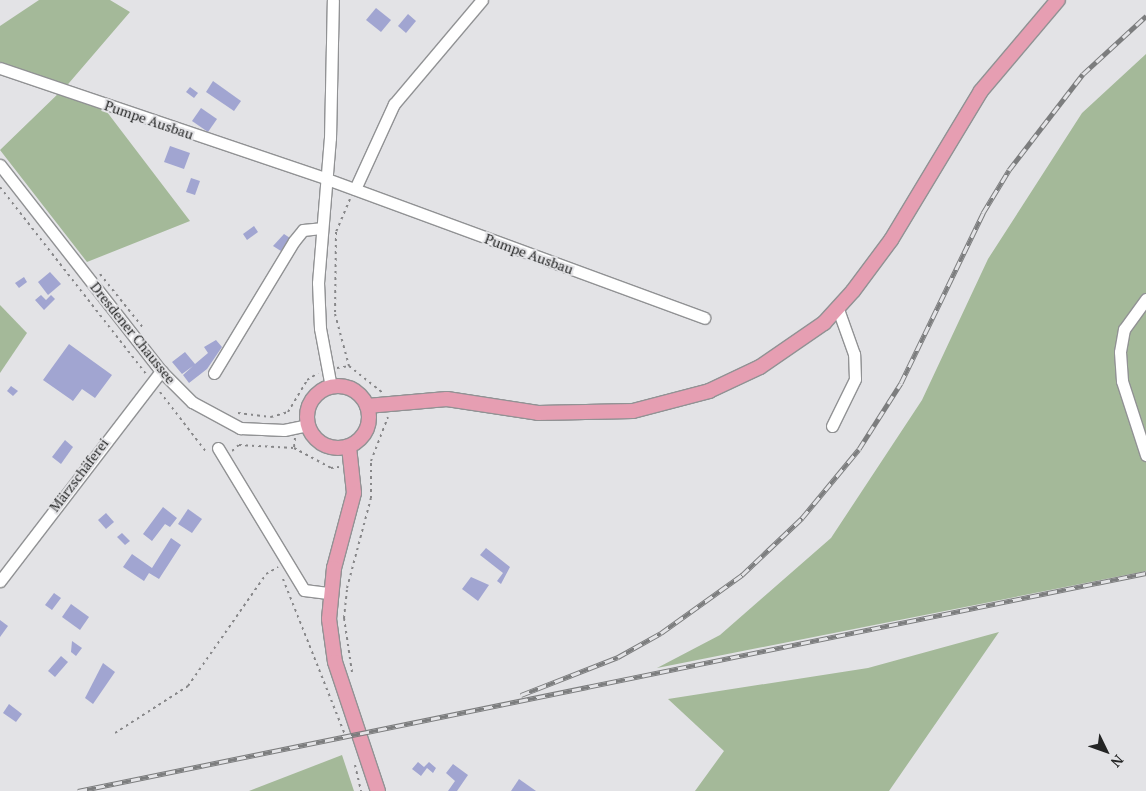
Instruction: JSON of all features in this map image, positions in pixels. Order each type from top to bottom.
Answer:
[{"type":"main road","points":[[367,406],[447,399],[538,413],[633,411],[735,380],[783,352],[838,309],[891,240],[981,91],[1058,0]]},
{"type":"main road","points":[[331,387],[354,390],[367,406],[364,433],[349,447],[324,444],[308,425],[314,398],[331,387]]},
{"type":"main road","points":[[349,447],[352,464],[350,519],[330,593],[335,662],[378,791]]},
{"type":"street","points":[[331,387],[320,328],[321,228],[327,179],[333,0]]},
{"type":"street","points":[[355,189],[394,104],[482,0]]},
{"type":"street","name":"Pumpe Ausbau","points":[[0,68],[327,179],[704,318]]},
{"type":"street","name":"Dresdener Chaussee","points":[[0,165],[161,370],[192,402],[218,419],[240,428],[293,429],[308,425]]},
{"type":"street","points":[[214,373],[294,241],[303,230],[321,228]]},
{"type":"street","points":[[1146,299],[1124,329],[1120,352],[1122,381],[1146,455]]},
{"type":"street","points":[[832,426],[855,379],[854,354],[838,309]]},
{"type":"street","name":"Märzschäferei","points":[[0,581],[151,380],[161,370]]},
{"type":"street","points":[[221,453],[283,564],[304,590],[330,593]]},
{"type":"path","points":[[0,187],[217,465],[221,453],[239,445],[294,448],[331,468],[371,461],[372,479],[366,524],[347,588],[344,618],[353,682]]},
{"type":"path","points":[[232,411],[271,417],[288,412],[311,374],[349,366],[335,314],[334,277],[336,232],[355,189]]},
{"type":"path","points":[[98,272],[146,333]]},
{"type":"path","points":[[288,412],[293,429],[294,448]]},
{"type":"path","points":[[274,559],[283,564],[346,738]]},
{"type":"path","points":[[115,733],[188,686],[266,574],[283,564]]},
{"type":"path","points":[[354,757],[361,791]]},
{"type":"green space","points":[[39,0],[110,0],[130,12],[63,90],[107,112],[190,221],[87,262],[0,150],[62,90],[0,68],[0,26]]},
{"type":"green space","points":[[1146,54],[1146,571],[657,668],[720,635],[831,538],[922,400],[988,259],[1082,113]]},
{"type":"green space","points":[[0,305],[27,333],[0,373]]},
{"type":"green space","points":[[999,632],[889,791],[695,791],[724,751],[668,699],[868,668]]},
{"type":"green space","points":[[342,755],[354,791],[249,791]]},
{"type":"building","points":[[376,8],[391,20],[381,32],[366,20]]},
{"type":"building","points":[[408,14],[416,21],[406,33],[398,26]]},
{"type":"building","points":[[213,81],[241,101],[234,111],[206,92]]},
{"type":"building","points":[[190,87],[198,93],[194,98],[186,92]]},
{"type":"building","points":[[201,108],[217,119],[208,132],[192,121]]},
{"type":"building","points":[[170,146],[190,153],[184,169],[164,162]]},
{"type":"building","points":[[191,178],[200,181],[195,195],[186,192]]},
{"type":"building","points":[[254,226],[258,232],[247,240],[243,234]]},
{"type":"building","points":[[284,234],[290,238],[281,251],[273,246]]},
{"type":"building","points":[[50,272],[61,284],[48,295],[38,282]]},
{"type":"building","points":[[24,277],[27,282],[19,288],[15,283]]},
{"type":"building","points":[[41,295],[46,300],[51,295],[55,299],[44,310],[35,300]]},
{"type":"building","points":[[216,340],[222,347],[207,369],[189,383],[183,375],[193,366],[182,374],[172,362],[185,352],[195,364],[208,353],[204,347]]},
{"type":"building","points":[[69,344],[112,375],[95,398],[82,389],[73,401],[43,380]]},
{"type":"building","points":[[11,386],[18,391],[13,396],[7,391]]},
{"type":"building","points":[[65,440],[73,447],[61,464],[52,457]]},
{"type":"building","points":[[163,507],[177,518],[170,527],[165,524],[152,541],[143,534]]},
{"type":"building","points":[[188,509],[202,519],[192,533],[178,524]]},
{"type":"building","points":[[106,513],[114,522],[106,529],[98,520]]},
{"type":"building","points":[[122,533],[130,541],[125,545],[117,537]]},
{"type":"building","points":[[171,538],[181,545],[159,579],[149,573],[144,581],[123,567],[132,554],[152,568]]},
{"type":"building","points":[[486,548],[510,567],[501,584],[497,581],[503,573],[480,555]]},
{"type":"building","points":[[471,577],[489,585],[478,601],[462,589]]},
{"type":"building","points":[[54,593],[61,598],[52,610],[45,605]]},
{"type":"building","points":[[71,604],[89,617],[80,630],[62,617]]},
{"type":"building","points":[[0,620],[8,626],[0,637]]},
{"type":"building","points":[[72,641],[82,648],[76,656],[71,652]]},
{"type":"building","points":[[61,656],[68,662],[55,677],[48,671]]},
{"type":"building","points":[[103,663],[115,672],[93,704],[85,698]]},
{"type":"building","points":[[9,704],[22,714],[16,722],[3,713]]},
{"type":"building","points":[[418,762],[424,767],[429,762],[436,768],[433,773],[427,768],[421,776],[412,769]]},
{"type":"building","points":[[453,764],[468,775],[457,791],[448,791],[455,781],[446,773]]},
{"type":"building","points":[[519,779],[536,791],[511,791]]},
{"type":"railway","points":[[521,695],[618,657],[661,633],[742,575],[802,518],[859,449],[901,383],[983,213],[1009,170],[1083,74],[1146,16]]},
{"type":"railway","points":[[78,791],[1146,573]]}]
